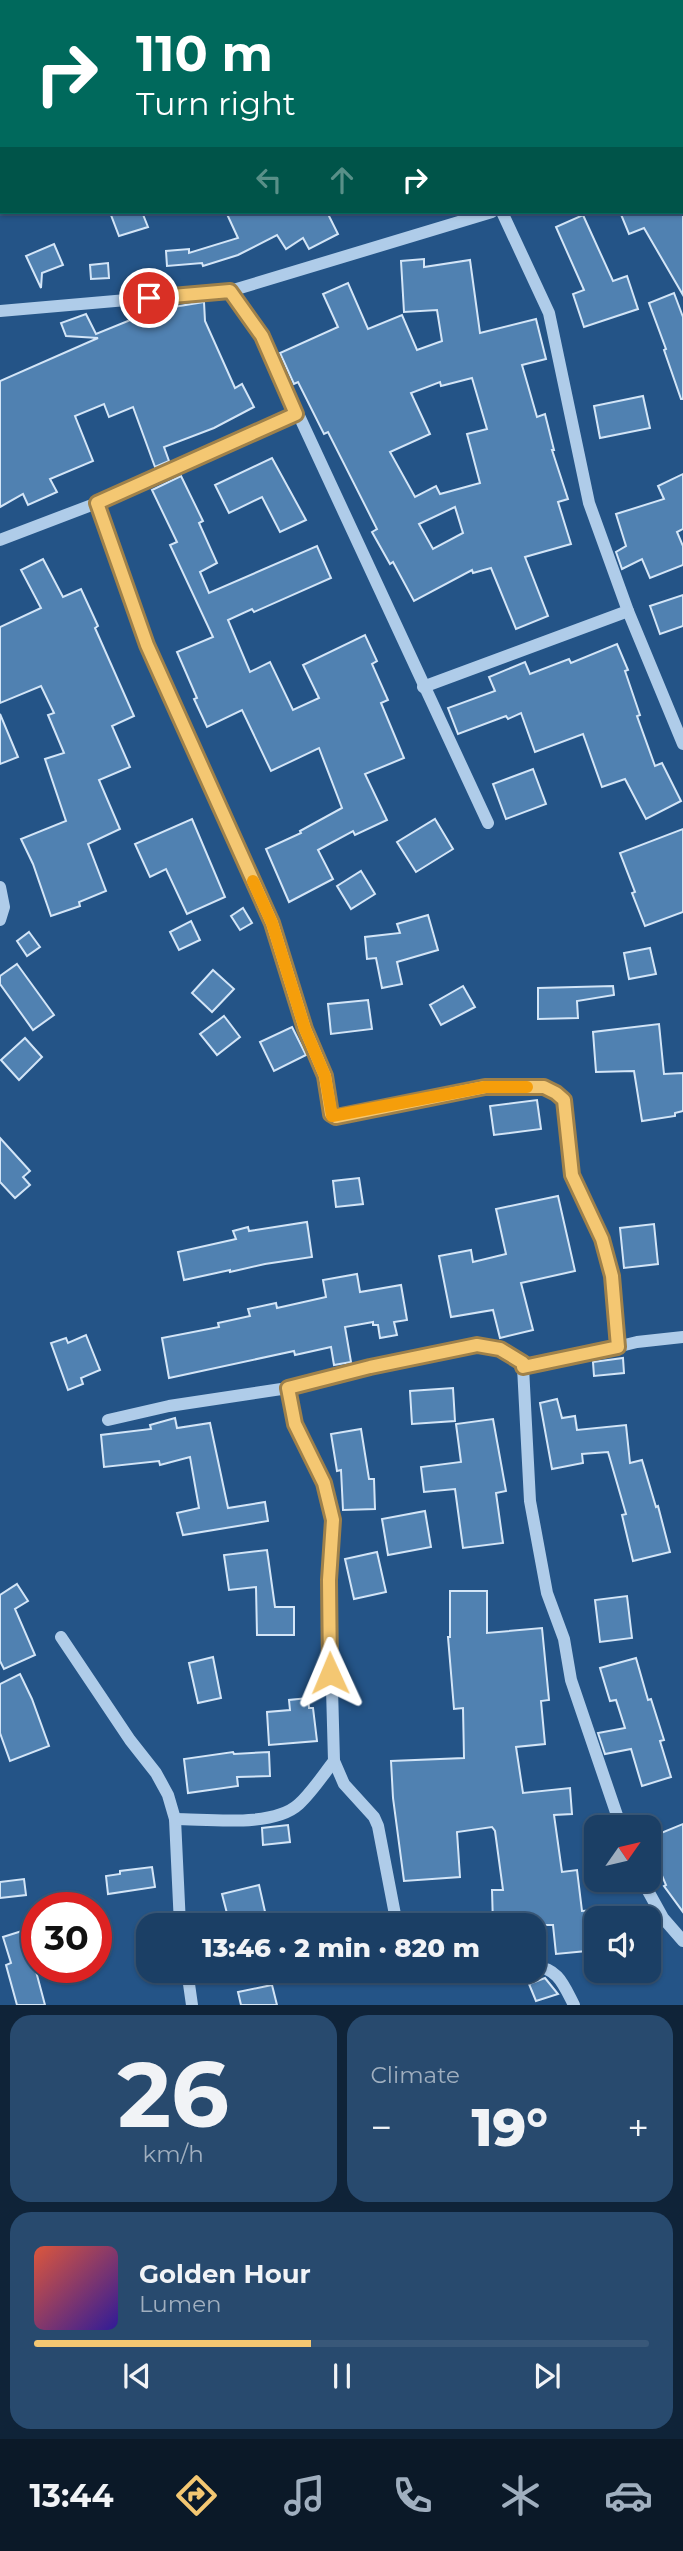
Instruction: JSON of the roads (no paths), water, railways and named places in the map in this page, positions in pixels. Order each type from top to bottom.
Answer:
[{"type":"street","points":[[0,311],[230,291],[485,214]]},
{"type":"street","points":[[503,214],[549,313],[589,503],[628,611],[683,744]]},
{"type":"street","points":[[230,291],[262,336],[488,823]]},
{"type":"street","points":[[0,540],[97,503],[296,414]]},
{"type":"street","points":[[97,503],[147,645],[272,923],[305,1029],[325,1076],[331,1114],[336,1117],[485,1087],[544,1087],[556,1093],[564,1100],[572,1175],[607,1254],[612,1276],[618,1347]]},
{"type":"street","points":[[423,687],[628,611]]},
{"type":"street","points":[[0,887],[4,906],[0,920]]},
{"type":"street","points":[[523,1367],[618,1347],[683,1337]]},
{"type":"street","points":[[108,1420],[169,1406],[288,1388],[370,1367],[477,1345],[500,1349],[523,1363],[530,1501],[547,1593],[564,1639],[571,1680],[617,1815]]},
{"type":"street","points":[[288,1388],[295,1424],[324,1483],[333,1520],[329,1580],[334,1761],[344,1784],[374,1817],[378,1826],[395,1913]]},
{"type":"street","points":[[61,1637],[130,1740],[156,1773],[168,1795],[175,1819],[179,1913]]},
{"type":"street","points":[[175,1819],[256,1819],[280,1815],[300,1803],[334,1761]]},
{"type":"street","points":[[649,1892],[663,1918],[683,1941]]},
{"type":"street","points":[[546,1968],[556,1973],[574,2005]]},
{"type":"street","points":[[189,1983],[192,2005]]}]
